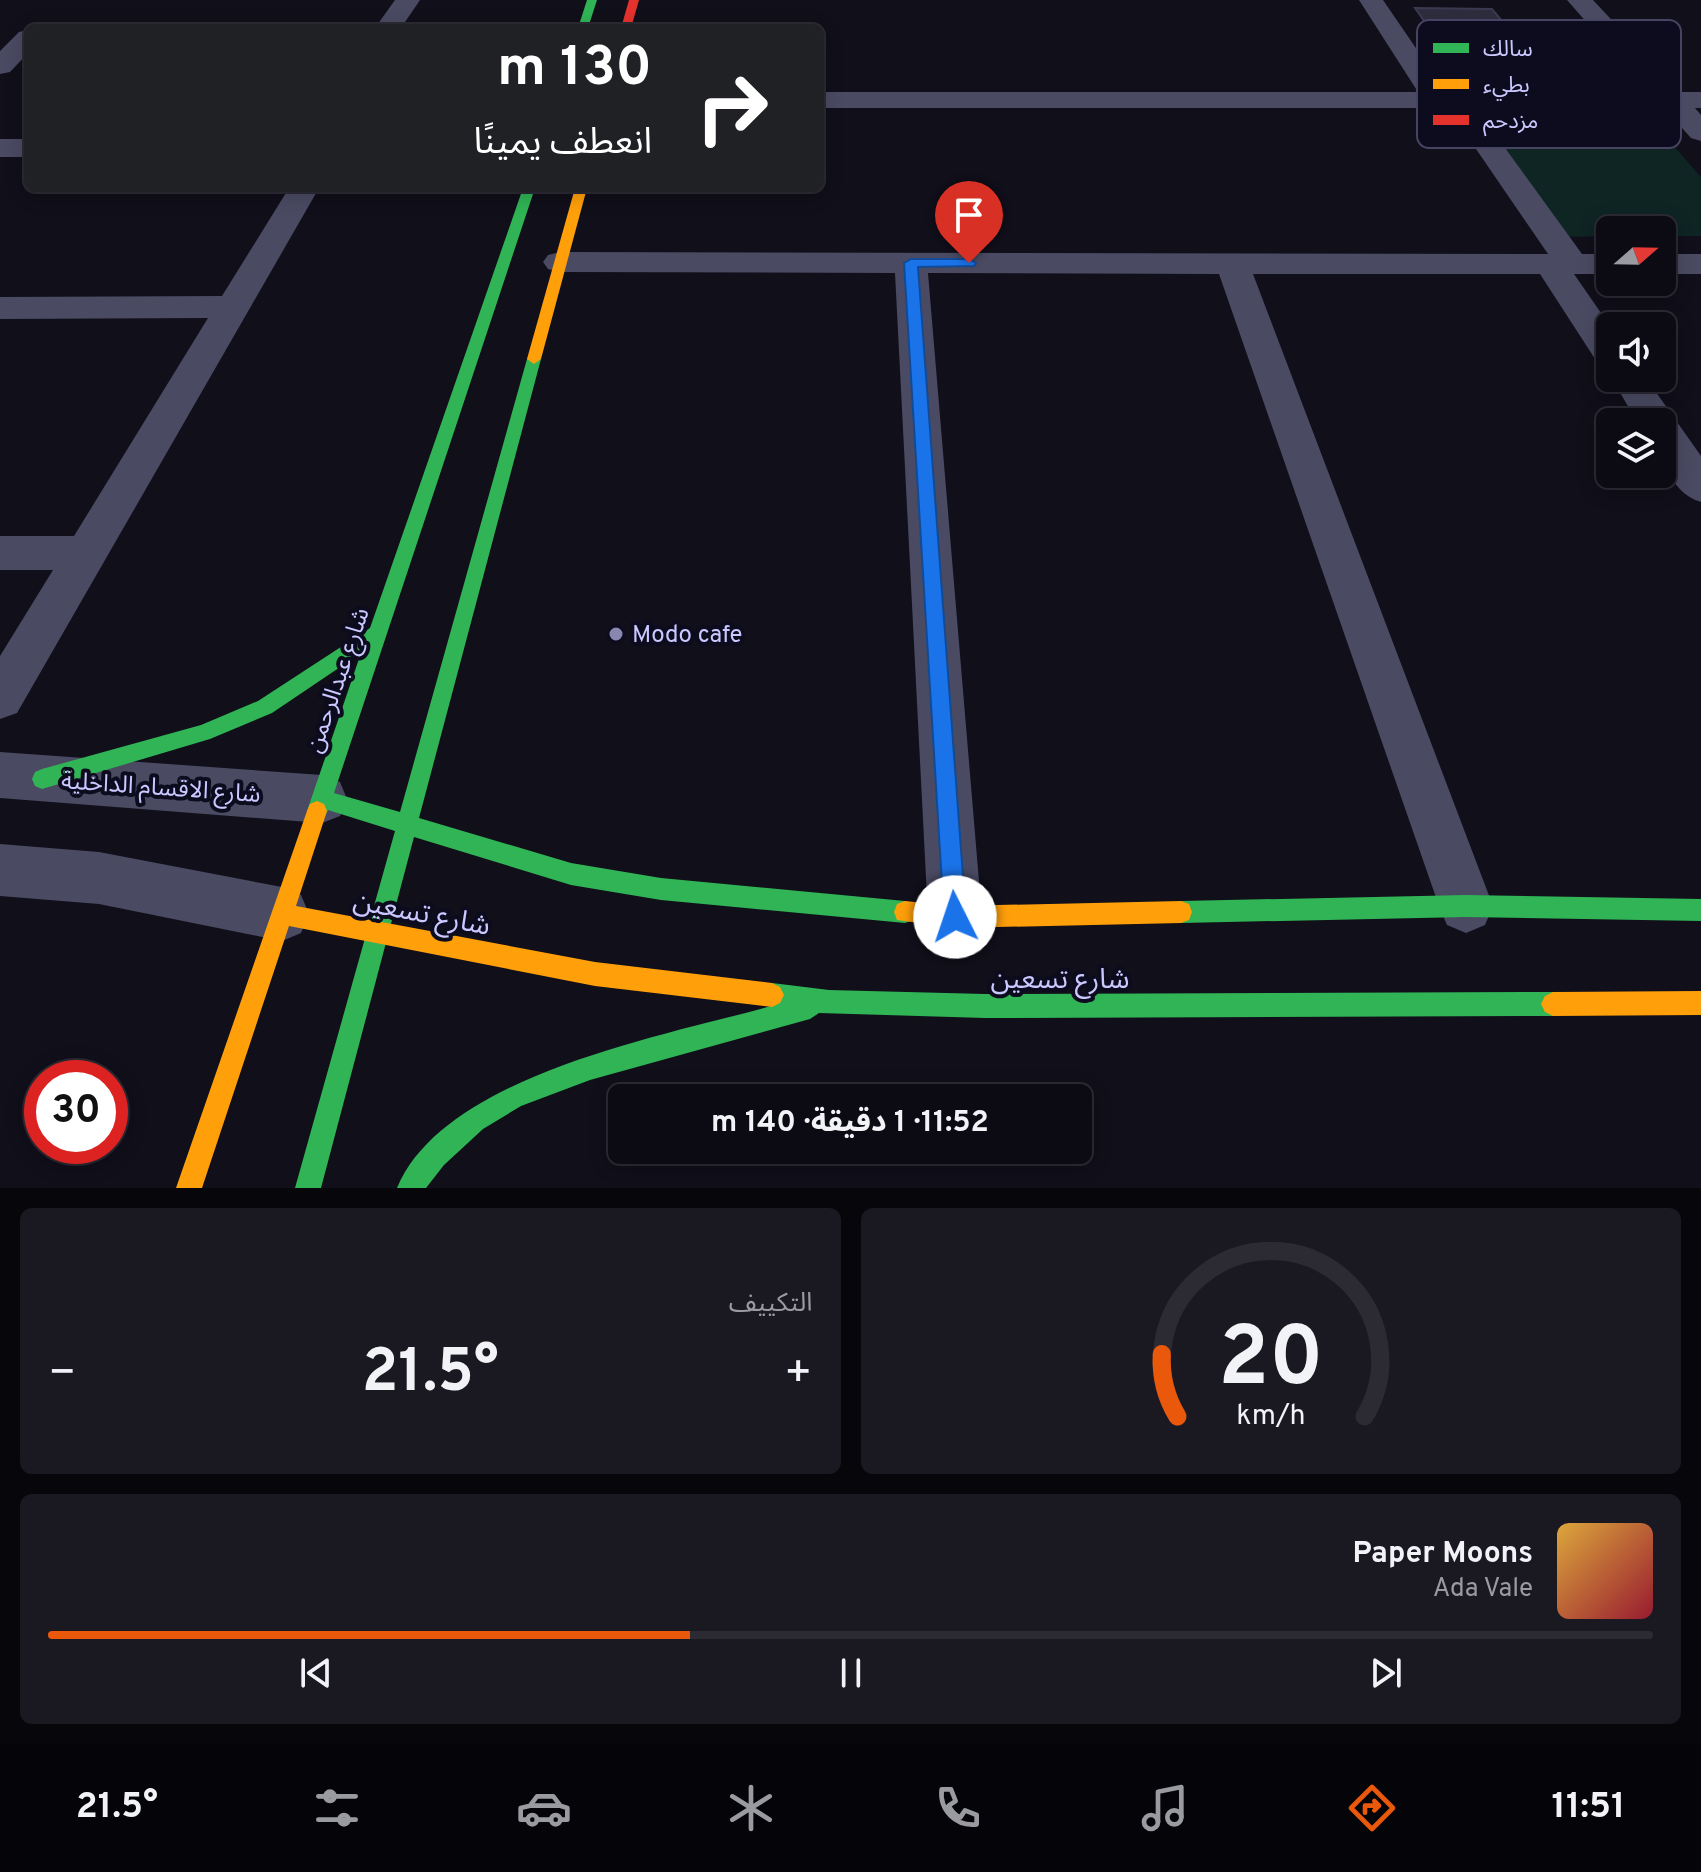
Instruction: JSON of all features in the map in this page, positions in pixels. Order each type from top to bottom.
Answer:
[{"type":"main road","points":[[584,24],[592,0]]},
{"type":"main road","points":[[627,24],[634,0]]},
{"type":"main road","name":"شارع عبدالرحمن","points":[[189,1188],[528,192]]},
{"type":"main road","points":[[308,1188],[580,192]]},
{"type":"main road","points":[[21,777],[203,733],[265,707],[380,631]]},
{"type":"main road","points":[[322,799],[571,874],[661,889],[955,917],[1466,906],[1701,910]]},
{"type":"main road","name":"شارع تسعين","points":[[282,914],[595,974],[829,1002],[985,1006],[1701,1003]]},
{"type":"main road","points":[[410,1188],[435,1156],[474,1120],[514,1096],[590,1068],[829,1002]]},
{"type":"street","points":[[391,24],[408,0]]},
{"type":"street","points":[[1371,0],[1417,61]]},
{"type":"street","points":[[1579,0],[1598,20]]},
{"type":"street","points":[[0,37],[24,37]]},
{"type":"street","points":[[0,66],[24,41]]},
{"type":"street","points":[[824,100],[1417,99]]},
{"type":"street","points":[[1681,110],[1701,132]]},
{"type":"street","points":[[0,148],[24,148]]},
{"type":"street","points":[[1480,148],[1561,264],[1596,328]]},
{"type":"street","points":[[0,698],[302,192]]},
{"type":"street","points":[[560,262],[1596,264]]},
{"type":"street","points":[[911,263],[955,917]]},
{"type":"street","points":[[1232,263],[1466,906]]},
{"type":"street","points":[[1676,264],[1701,264]]},
{"type":"street","points":[[0,308],[233,307]]},
{"type":"street","points":[[1676,450],[1701,487]]},
{"type":"street","points":[[0,553],[87,553]]},
{"type":"street","name":"شارع الاقسام الداخلية","points":[[21,777],[322,799]]},
{"type":"street","points":[[0,870],[99,878],[282,914]]},
{"type":"green space","points":[[1502,148],[1676,148],[1701,177],[1701,236],[1676,236],[1676,216],[1596,216],[1596,236],[1564,237]]},
{"type":"building","points":[[1415,8],[1492,9],[1501,20],[1423,20]]},
{"type":"traffic: fast","points":[[584,24],[592,0]]},
{"type":"traffic: fast","points":[[317,811],[528,192]]},
{"type":"traffic: fast","points":[[308,1188],[534,359]]},
{"type":"traffic: fast","points":[[42,779],[203,733],[265,707],[380,631]]},
{"type":"traffic: fast","points":[[322,799],[571,874],[661,889],[905,912]]},
{"type":"traffic: fast","points":[[1181,912],[1466,906],[1701,910]]},
{"type":"traffic: fast","points":[[772,995],[829,1002],[985,1006],[1553,1004]]},
{"type":"traffic: fast","points":[[410,1188],[435,1156],[474,1120],[514,1096],[590,1068],[810,1007]]},
{"type":"traffic: slow","points":[[534,359],[580,192]]},
{"type":"traffic: slow","points":[[189,1188],[317,811]]},
{"type":"traffic: slow","points":[[905,912],[955,917],[1181,912]]},
{"type":"traffic: slow","points":[[282,914],[595,974],[772,995]]},
{"type":"traffic: slow","points":[[1553,1004],[1701,1003]]},
{"type":"traffic: jam","points":[[627,24],[634,0]]},
{"type":"place","name":"Modo cafe","points":[[616,634]]},
{"type":"route","points":[[955,917],[911,263],[969,263]]}]
